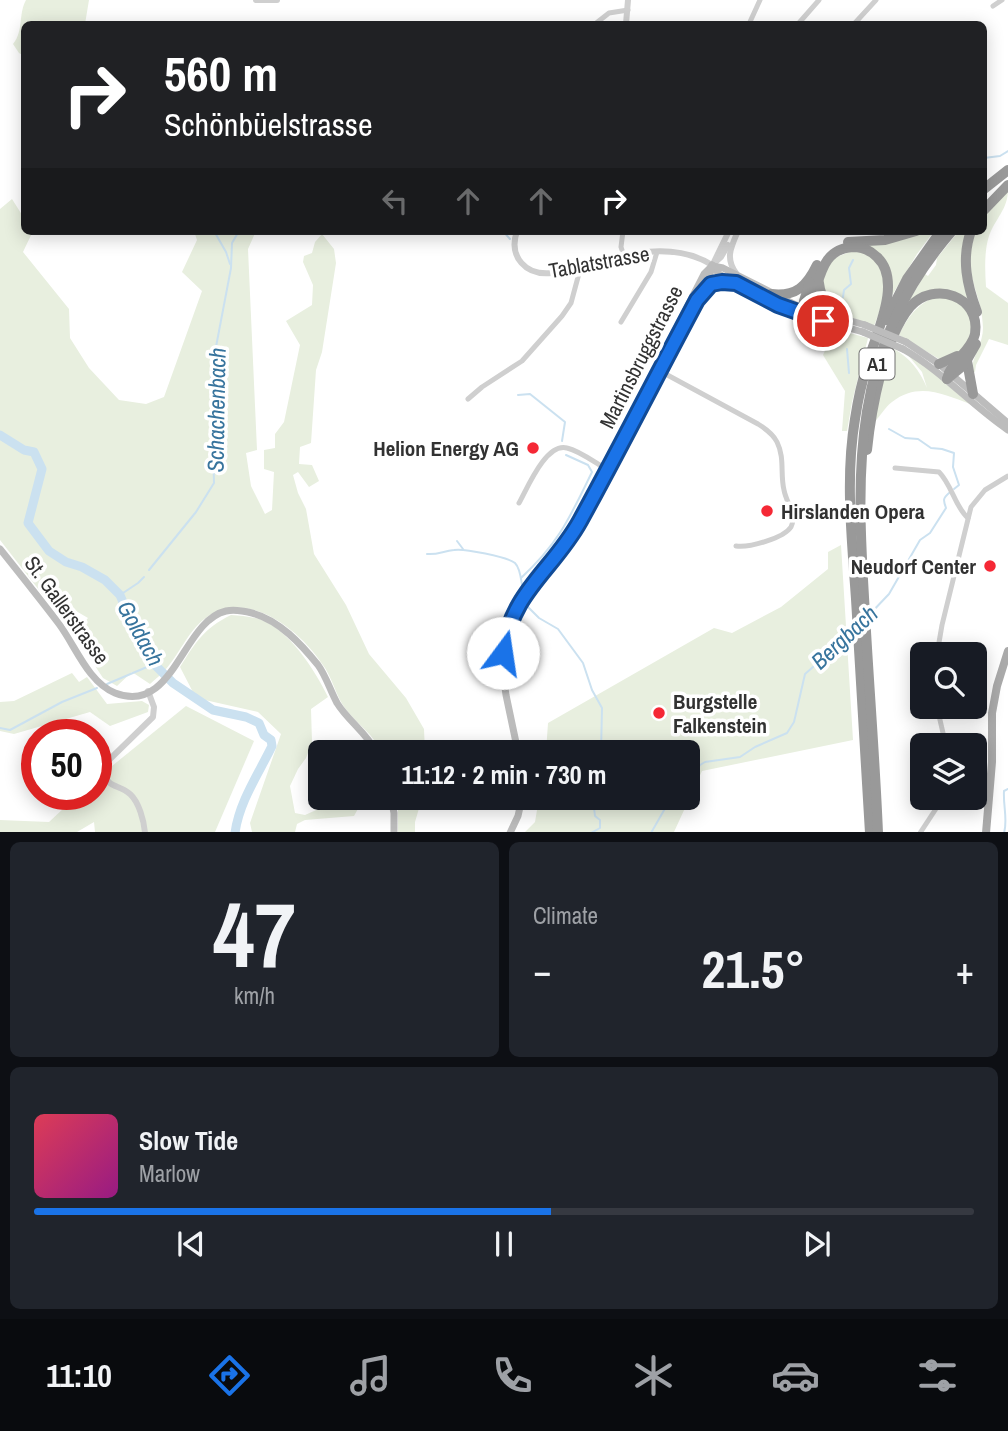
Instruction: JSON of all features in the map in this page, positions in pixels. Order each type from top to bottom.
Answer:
[{"type":"highway","points":[[987,181],[1008,164]]},
{"type":"highway","points":[[987,187],[1008,170]]},
{"type":"highway","points":[[987,198],[1008,183]]},
{"type":"highway","points":[[987,207],[1008,183]]},
{"type":"highway","name":"A1","points":[[805,311],[822,257],[838,245],[904,235]]},
{"type":"highway","name":"A1","points":[[867,362],[907,279],[938,235]]},
{"type":"highway","name":"A1","points":[[878,832],[860,516],[862,437],[876,368],[894,321],[930,258],[949,235]]},
{"type":"highway","points":[[949,375],[967,361],[978,339],[980,327],[966,270],[970,235]]},
{"type":"highway","name":"A1","points":[[771,294],[798,291],[816,277],[830,257],[847,248],[866,250],[877,257],[884,264],[888,277],[888,295],[867,362],[854,422],[851,503],[870,832]]},
{"type":"highway","name":"A1","points":[[816,277],[825,302],[846,320]]},
{"type":"highway","name":"A1","points":[[860,516],[878,385],[906,314],[915,302],[928,295],[945,292],[954,295],[966,304],[974,318],[975,331],[971,344]]},
{"type":"highway","points":[[949,375],[971,344]]},
{"type":"highway","points":[[939,364],[957,356],[971,344]]},
{"type":"highway","points":[[967,361],[974,394]]},
{"type":"main road","points":[[712,265],[719,274],[771,294],[805,311],[846,320],[939,364],[979,408],[1008,429]]},
{"type":"main road","name":"Martinsbruggstrasse","points":[[516,740],[504,684],[503,653],[506,633],[514,612],[573,532],[607,468],[620,436],[710,276],[712,265]]},
{"type":"main road","name":"Martinsbruggstrasse","points":[[657,371],[704,274],[712,265]]},
{"type":"main road","points":[[738,280],[805,311],[864,329]]},
{"type":"main road","name":"Martinsbruggstrasse","points":[[697,300],[711,284],[738,280]]},
{"type":"main road","points":[[904,346],[949,375],[1008,423]]},
{"type":"main road","name":"St. Gallerstrasse","points":[[0,549],[64,631],[96,679],[118,694],[135,695],[151,690]]},
{"type":"main road","points":[[151,690],[168,676],[195,636],[221,612],[242,611],[268,618],[284,630],[318,665],[339,705],[367,740]]},
{"type":"main road","points":[[986,832],[992,762],[992,713],[997,685],[1008,652]]},
{"type":"main road","points":[[393,810],[394,832]]},
{"type":"main road","points":[[510,832],[519,810]]},
{"type":"street","points":[[256,0],[277,0]]},
{"type":"street","points":[[626,21],[628,0]]},
{"type":"street","points":[[750,21],[760,0]]},
{"type":"street","points":[[801,21],[819,0]]},
{"type":"street","points":[[857,21],[877,0]]},
{"type":"street","points":[[993,6],[1002,0]]},
{"type":"street","points":[[598,21],[609,13],[628,10]]},
{"type":"street","name":"Tablatstrasse","points":[[517,235],[515,250],[520,262],[534,272],[548,274],[624,256],[657,252],[687,253],[712,265]]},
{"type":"street","points":[[622,235],[621,247],[624,256]]},
{"type":"street","name":"Martinsbruggstrasse","points":[[712,265],[728,235]]},
{"type":"street","name":"Martinsbruggstrasse","points":[[712,265],[721,257],[735,235]]},
{"type":"street","name":"Martinsbruggstrasse","points":[[735,235],[729,251],[729,260],[738,280]]},
{"type":"street","points":[[621,322],[651,272],[657,252]]},
{"type":"street","points":[[468,399],[522,361],[562,316],[571,303],[581,266]]},
{"type":"street","points":[[657,371],[758,424],[771,433],[779,447],[783,462],[783,488],[793,517],[792,524],[786,531],[751,547],[736,546]]},
{"type":"street","points":[[519,503],[544,459],[556,449],[567,448],[607,468]]},
{"type":"street","points":[[895,468],[940,472],[968,518]]},
{"type":"street","points":[[939,642],[971,507],[985,490],[1008,476]]},
{"type":"street","points":[[145,832],[134,798],[128,792],[108,783],[103,773],[107,762],[153,717],[151,690]]},
{"type":"street","points":[[920,832],[935,810]]},
{"type":"green space","points":[[26,0],[89,0],[86,21],[21,21],[21,54],[13,44],[19,34],[22,11]]},
{"type":"green space","points":[[1008,190],[1004,208],[989,236],[985,268],[986,287],[1008,303],[1008,345],[989,339],[975,372],[971,371],[983,328],[970,260],[975,235],[987,235],[987,213]]},
{"type":"green space","points":[[12,199],[21,213],[21,235],[31,235],[23,252],[69,309],[70,338],[89,368],[119,400],[146,404],[164,397],[202,291],[182,272],[197,240],[195,235],[254,235],[248,249],[257,450],[246,453],[251,486],[265,514],[272,510],[274,472],[264,469],[264,450],[275,448],[275,434],[284,422],[300,345],[286,321],[312,305],[313,285],[303,262],[304,256],[312,253],[315,242],[323,235],[334,249],[336,263],[322,352],[316,370],[311,443],[300,447],[299,464],[312,465],[319,481],[309,487],[298,472],[293,475],[306,509],[314,554],[346,605],[369,654],[406,698],[424,729],[424,740],[374,740],[346,709],[327,672],[304,641],[275,619],[243,608],[226,609],[203,620],[166,669],[150,684],[132,672],[117,686],[103,678],[74,634],[88,618],[76,611],[53,608],[0,540],[0,209]]},
{"type":"green space","points":[[911,235],[931,235],[891,297],[889,271],[858,246]]},
{"type":"green space","points":[[956,235],[969,235],[967,243],[975,313],[958,296],[909,301],[925,274],[928,276],[936,265],[937,258]]},
{"type":"green space","points":[[852,251],[866,254],[876,260],[884,279],[882,303],[874,326],[855,319],[836,307],[822,282],[832,259]]},
{"type":"green space","points":[[932,298],[955,300],[968,311],[970,335],[962,350],[952,357],[939,359],[899,335],[912,313]]},
{"type":"green space","points":[[835,329],[868,338],[847,431],[842,431],[845,391],[823,355]]},
{"type":"green space","points":[[894,349],[914,366],[927,388],[922,372],[907,354],[922,363],[970,404],[932,392],[912,392],[892,402],[874,422],[880,389]]},
{"type":"green space","points":[[841,545],[853,740],[702,771],[700,775],[700,740],[547,740],[548,723],[714,628],[732,633],[781,607],[828,569],[828,552]]},
{"type":"green space","points":[[231,615],[259,619],[280,631],[300,651],[328,697],[311,709],[312,740],[308,740],[306,758],[290,786],[295,813],[305,815],[316,810],[357,810],[354,816],[305,820],[297,824],[295,832],[252,832],[250,823],[281,734],[258,712],[196,698],[180,667],[201,637]]},
{"type":"green space","points":[[72,673],[79,682],[87,677],[107,704],[142,701],[149,705],[148,712],[112,725],[112,719],[100,719],[90,712],[66,719],[21,719],[21,732],[14,734],[0,731],[0,702],[14,701]]},
{"type":"green space","points":[[186,706],[254,741],[215,832],[95,832],[94,822],[77,832],[0,832],[0,820],[49,822],[62,810],[112,810],[112,766]]},
{"type":"green space","points":[[398,810],[418,810],[415,832],[398,832]]},
{"type":"green space","points":[[537,810],[684,810],[674,832],[525,832],[535,822]]},
{"type":"waterway","name":"Bergbach","points":[[987,158],[1000,156],[1008,151]]},
{"type":"waterway","points":[[216,235],[230,264]]},
{"type":"waterway","name":"Schachenbach","points":[[149,570],[196,512],[214,483],[211,373],[231,268],[232,243],[237,235]]},
{"type":"waterway","points":[[506,235],[510,239]]},
{"type":"waterway","name":"Bergbach","points":[[843,297],[844,290],[851,284],[849,268],[853,260]]},
{"type":"waterway","name":"Bergbach","points":[[847,349],[849,373]]},
{"type":"waterway","points":[[518,395],[530,394],[565,422],[562,441]]},
{"type":"waterway","name":"Bergbach","points":[[889,429],[905,438],[918,439],[931,448],[954,453],[953,467],[959,485],[954,489]]},
{"type":"waterway","name":"Goldach","points":[[0,435],[24,450],[34,452],[42,469],[28,523],[49,551],[105,580],[120,595],[130,619],[145,639],[154,664],[173,683],[213,710],[246,717],[259,723],[264,735],[271,740],[272,746],[245,799],[235,832]]},
{"type":"waterway","points":[[521,578],[554,541],[592,472],[588,465],[566,455]]},
{"type":"waterway","name":"Bergbach","points":[[869,615],[889,594],[920,540],[930,533],[946,508],[944,499],[949,493]]},
{"type":"waterway","points":[[457,541],[463,549]]},
{"type":"waterway","points":[[427,554],[459,550],[504,558],[517,565],[522,585]]},
{"type":"waterway","name":"Schachenbach","points":[[120,595],[144,577]]},
{"type":"waterway","points":[[527,606],[539,618],[558,629],[583,663],[592,690],[602,708],[601,740]]},
{"type":"waterway","name":"Bergbach","points":[[700,765],[740,757],[787,733],[794,722],[805,674],[853,632]]},
{"type":"waterway","points":[[107,684],[154,664]]},
{"type":"waterway","points":[[0,728],[10,730],[62,702],[97,688]]},
{"type":"waterway","points":[[1004,832],[1004,791],[1008,789]]},
{"type":"waterway","points":[[593,832],[600,828],[600,820],[595,816],[594,810]]},
{"type":"waterway","name":"Bergbach","points":[[652,832],[664,810]]},
{"type":"place","name":"Helion Energy AG","points":[[533,448]]},
{"type":"place","name":"Hirslanden Opera","points":[[767,511]]},
{"type":"place","name":"Neudorf Center","points":[[990,566]]},
{"type":"place","name":"Burgstelle Falkenstein","points":[[659,713]]},
{"type":"route","points":[[503,653],[506,633],[514,612],[580,522],[607,467],[706,288],[717,282],[736,283],[778,305],[823,321]]}]
